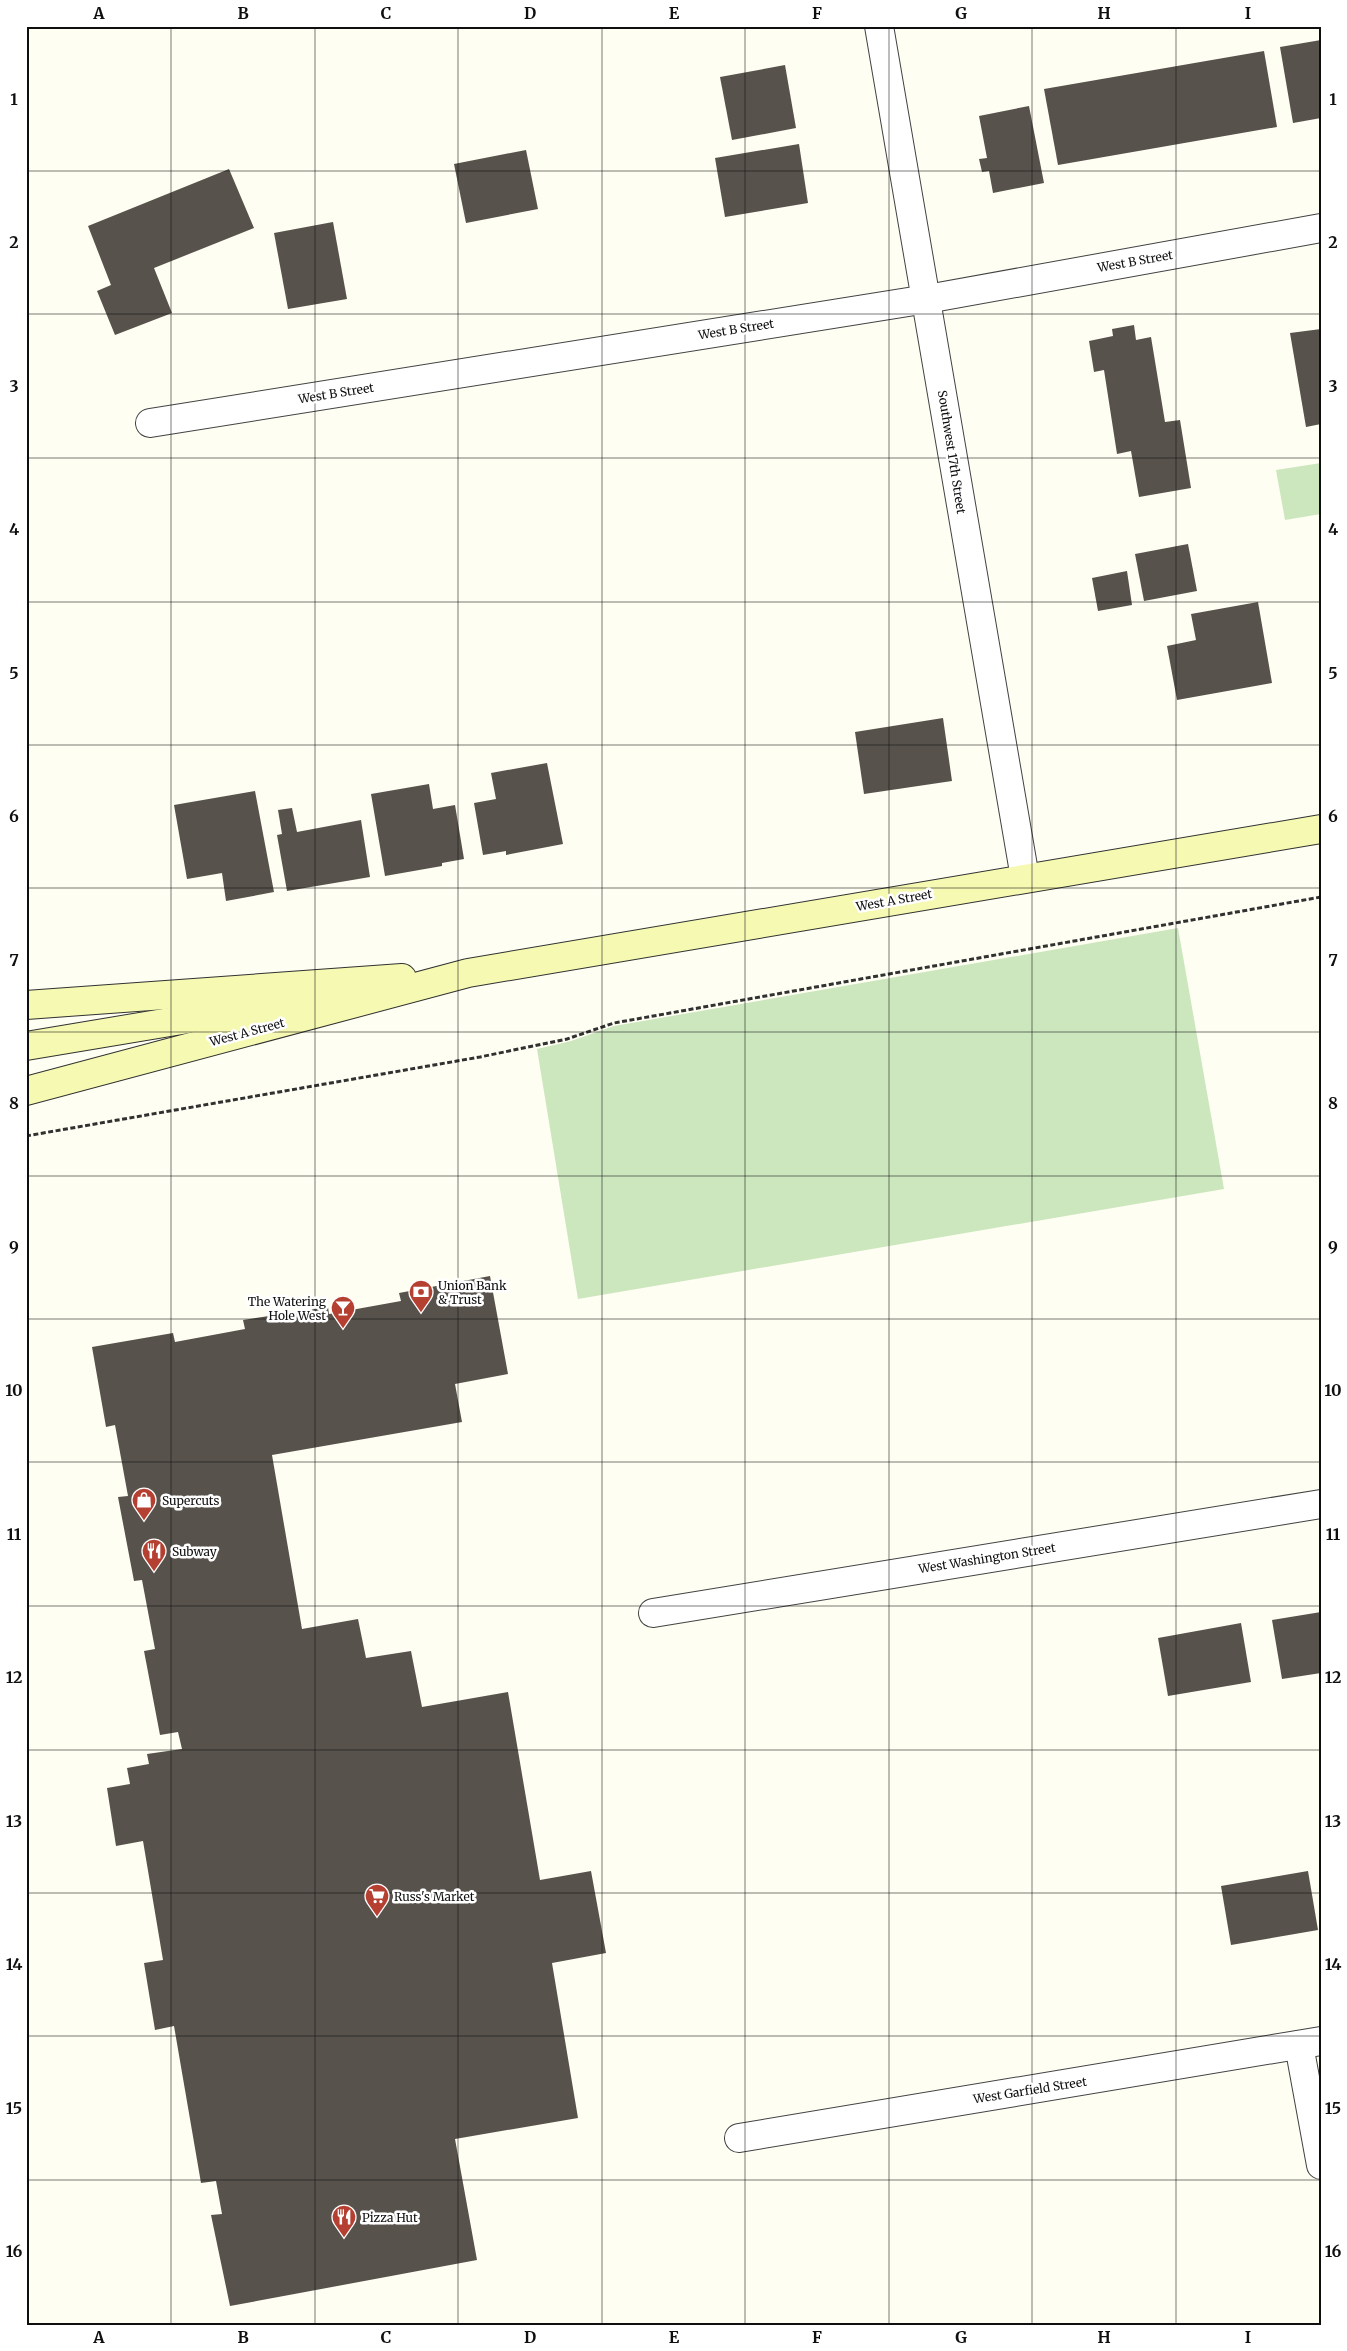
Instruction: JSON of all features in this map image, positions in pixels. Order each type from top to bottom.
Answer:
[{"type":"main road","name":"West A Street","points":[[26,1091],[468,973],[1321,829]]},
{"type":"main road","name":"West A Street","points":[[26,1005],[468,973]]},
{"type":"main road","points":[[26,1046],[468,973]]},
{"type":"street","name":"Southwest 17th Street","points":[[879,26],[927,299],[1024,878]]},
{"type":"street","name":"West B Street","points":[[150,423],[927,299],[1321,228]]},
{"type":"street","name":"West Washington Street","points":[[653,1613],[1321,1504]]},
{"type":"street","name":"West Garfield Street","points":[[739,2138],[1310,2043]]},
{"type":"street","points":[[1310,2043],[1321,2165]]},
{"type":"path","points":[[26,1136],[480,1057],[567,1040],[614,1023],[1321,897]]},
{"type":"green space","points":[[1321,463],[1321,514],[1285,520],[1276,470]]},
{"type":"green space","points":[[1178,928],[1224,1189],[578,1299],[537,1049],[571,1041],[614,1026]]},
{"type":"building","points":[[1321,40],[1321,118],[1293,123],[1280,47]]},
{"type":"building","points":[[1264,51],[1277,127],[1058,165],[1044,89]]},
{"type":"building","points":[[785,65],[796,128],[732,140],[720,77]]},
{"type":"building","points":[[1029,106],[1044,183],[993,193],[989,171],[982,172],[979,159],[987,158],[979,116]]},
{"type":"building","points":[[799,144],[808,203],[725,217],[715,158]]},
{"type":"building","points":[[526,150],[538,209],[466,223],[454,164]]},
{"type":"building","points":[[229,169],[254,228],[154,268],[172,313],[115,335],[97,291],[111,285],[88,226]]},
{"type":"building","points":[[333,222],[347,299],[288,309],[274,233]]},
{"type":"building","points":[[1134,325],[1136,340],[1151,337],[1165,422],[1180,420],[1191,488],[1139,497],[1131,451],[1117,454],[1104,370],[1094,372],[1089,341],[1113,336],[1112,329]]},
{"type":"building","points":[[1321,329],[1321,424],[1306,427],[1290,333]]},
{"type":"building","points":[[1188,544],[1197,591],[1144,601],[1135,554]]},
{"type":"building","points":[[1127,571],[1132,605],[1098,611],[1092,578]]},
{"type":"building","points":[[1258,602],[1272,683],[1177,700],[1167,646],[1196,640],[1191,614]]},
{"type":"building","points":[[943,718],[952,781],[864,794],[855,732]]},
{"type":"building","points":[[547,763],[563,844],[506,855],[506,851],[483,855],[474,803],[496,799],[491,773]]},
{"type":"building","points":[[429,784],[433,809],[455,805],[464,859],[442,863],[442,866],[385,876],[371,794]]},
{"type":"building","points":[[255,791],[274,892],[226,901],[222,873],[187,879],[174,805]]},
{"type":"building","points":[[292,808],[297,832],[361,820],[370,877],[287,891],[277,835],[282,834],[278,810]]},
{"type":"building","points":[[490,1276],[508,1374],[455,1384],[462,1422],[272,1455],[302,1629],[358,1619],[366,1658],[411,1651],[422,1707],[508,1692],[540,1880],[591,1871],[606,1953],[552,1963],[578,2118],[455,2139],[477,2260],[230,2306],[211,2215],[222,2214],[216,2181],[201,2183],[174,2026],[155,2030],[144,1963],[163,1960],[143,1841],[116,1846],[107,1788],[130,1784],[127,1768],[149,1764],[147,1754],[182,1749],[178,1732],[160,1735],[144,1651],[155,1649],[142,1580],[134,1581],[118,1497],[128,1496],[115,1425],[106,1427],[92,1347],[173,1333],[175,1342],[245,1329],[243,1320],[328,1307],[329,1314],[401,1301],[399,1293]]},
{"type":"building","points":[[1321,1612],[1321,1673],[1282,1679],[1272,1620]]},
{"type":"building","points":[[1241,1623],[1251,1682],[1168,1696],[1158,1638]]},
{"type":"building","points":[[1308,1871],[1318,1930],[1231,1945],[1221,1886]]},
{"type":"place","name":"Union Bank & Trust","points":[[421,1313]]},
{"type":"place","name":"The Watering Hole West","points":[[343,1329]]},
{"type":"place","name":"Supercuts","points":[[144,1521]]},
{"type":"place","name":"Subway","points":[[154,1572]]},
{"type":"place","name":"Russ's Market","points":[[377,1917]]},
{"type":"place","name":"Pizza Hut","points":[[344,2238]]}]
